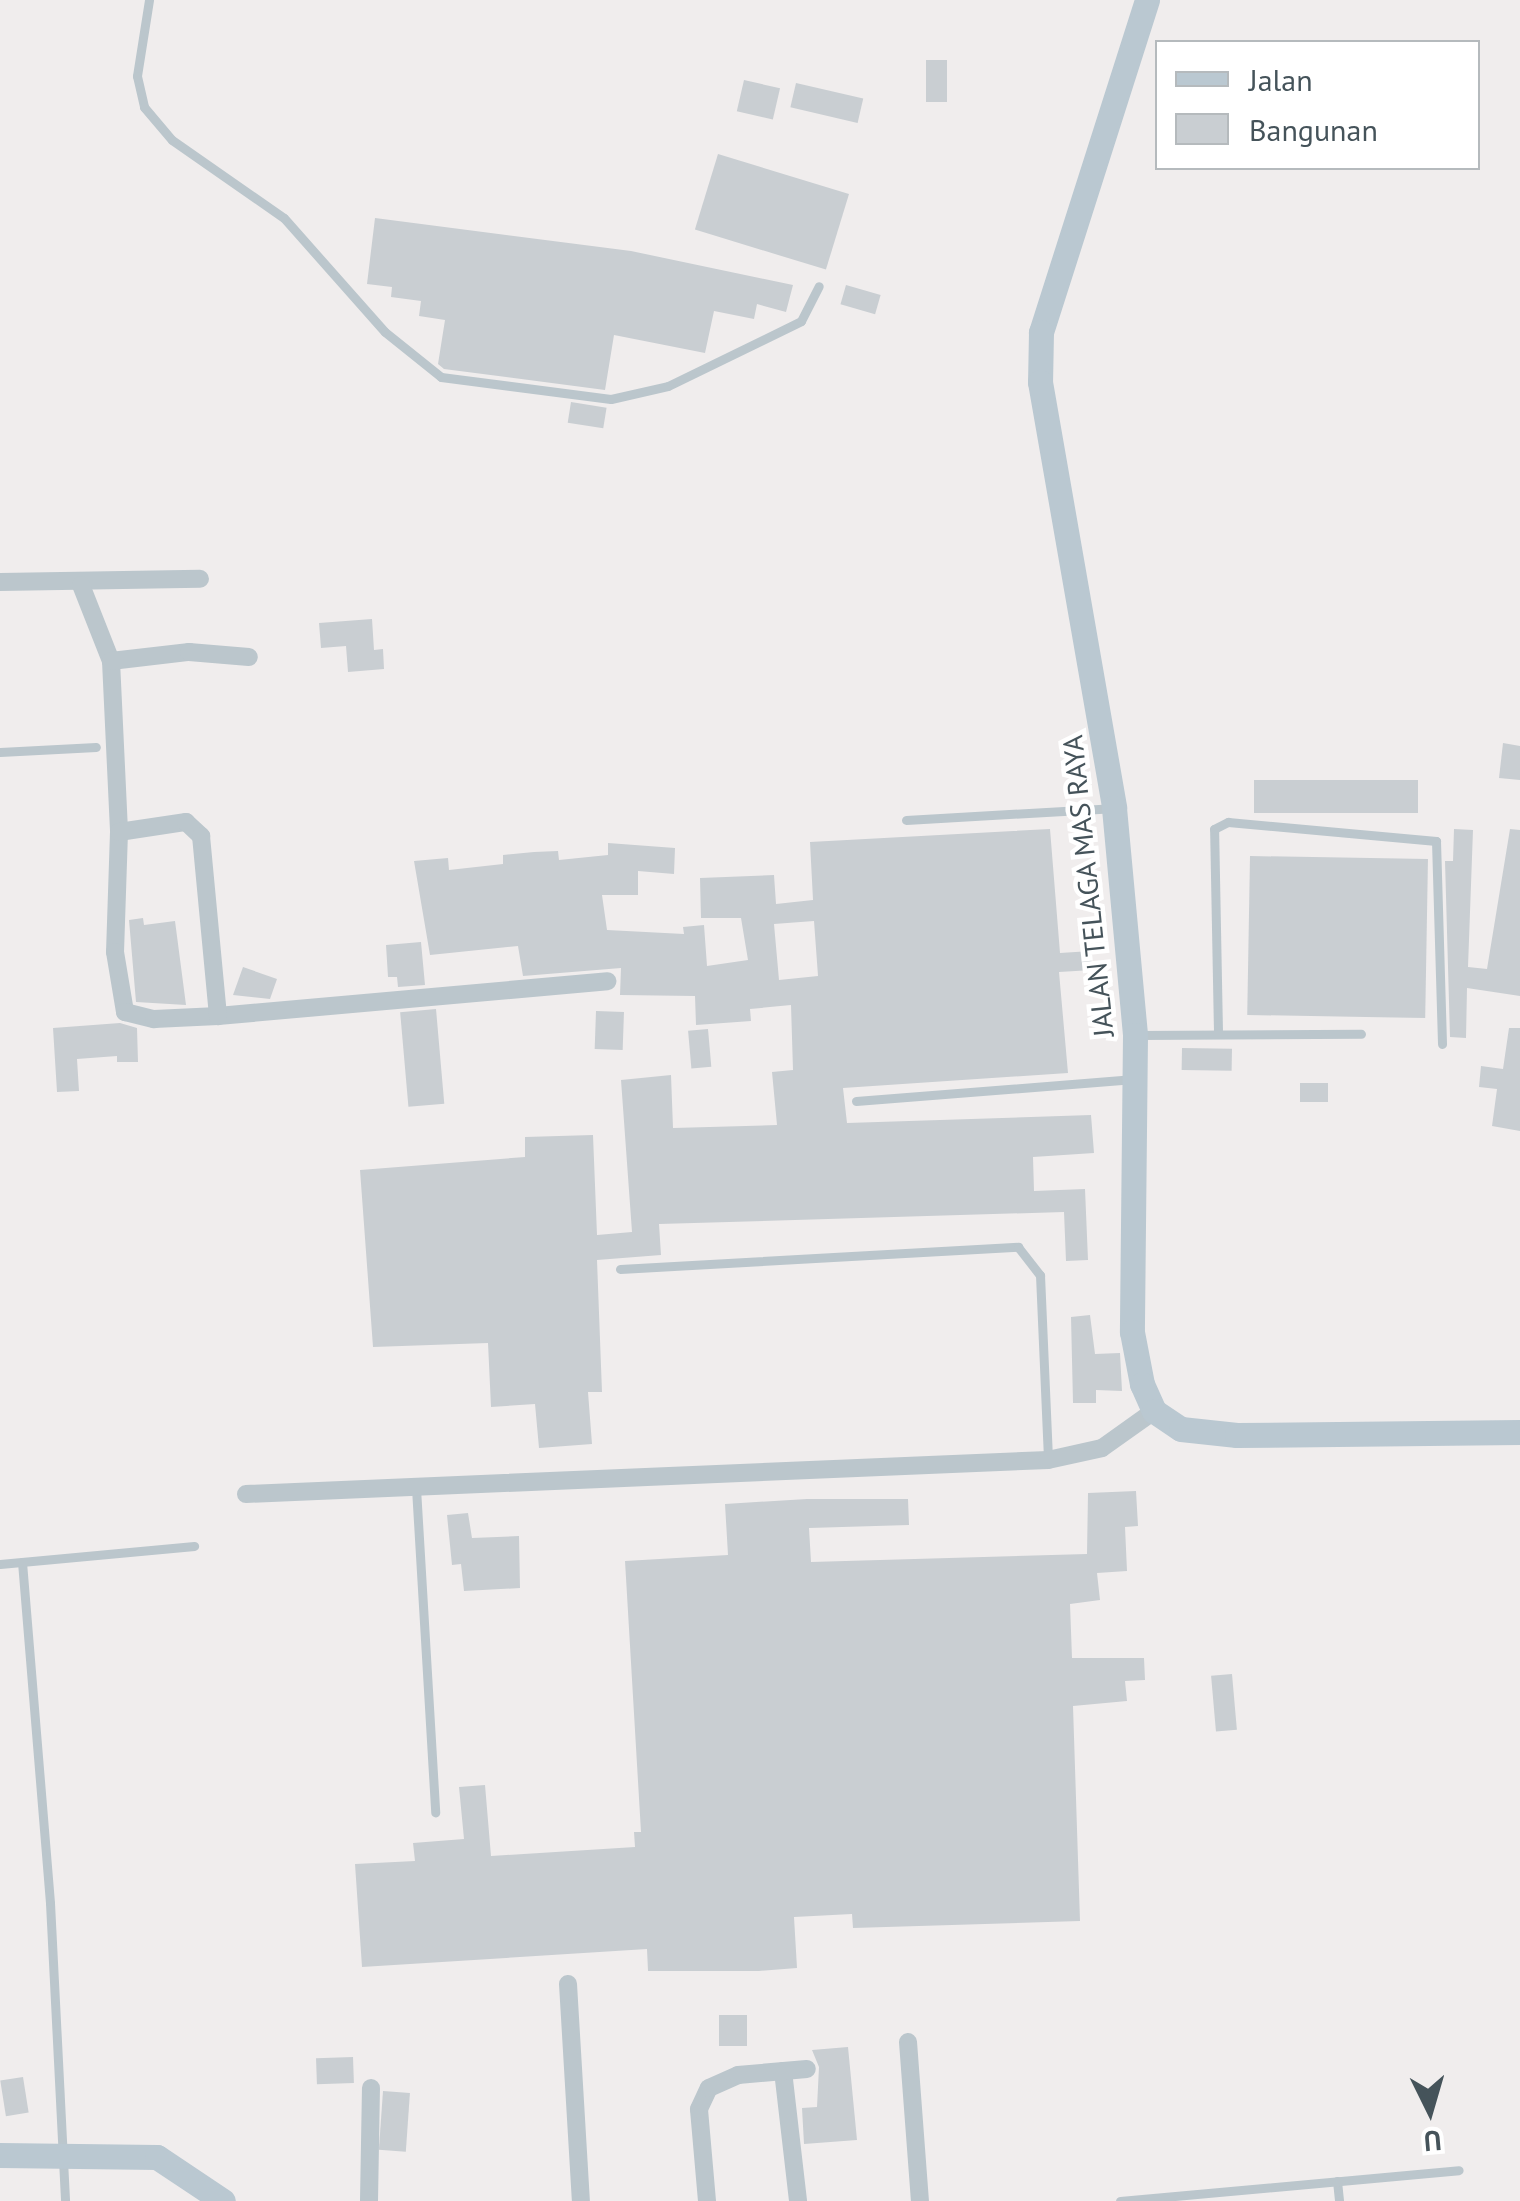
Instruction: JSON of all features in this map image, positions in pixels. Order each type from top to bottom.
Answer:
[{"type":"main road","name":"JALAN TELAGA MAS RAYA","points":[[1147,0],[1042,332],[1040,382],[1114,808],[1136,1036],[1132,1332],[1154,1411]]},
{"type":"main road","points":[[1154,1411],[1182,1429],[1237,1435],[1520,1432]]},
{"type":"main road","points":[[0,2155],[157,2157],[223,2201]]},
{"type":"street","points":[[0,582],[82,585],[200,578]]},
{"type":"street","points":[[82,585],[111,661],[119,832],[115,952],[125,1012],[154,1019],[218,1016],[607,981]]},
{"type":"street","points":[[111,661],[189,652],[249,656]]},
{"type":"street","points":[[119,832],[186,822],[201,836],[218,1016]]},
{"type":"street","points":[[246,1494],[1048,1460],[1102,1448],[1154,1411]]},
{"type":"street","points":[[568,1984],[581,2201]]},
{"type":"street","points":[[908,2042],[920,2201]]},
{"type":"street","points":[[707,2201],[702,2098],[719,2080],[807,2069]]},
{"type":"street","points":[[784,2071],[798,2201]]},
{"type":"street","points":[[369,2201],[372,2088]]},
{"type":"lane","points":[[149,0],[136,76],[144,107],[172,140],[284,218],[385,332],[441,377],[612,399],[668,386],[801,321],[819,286]]},
{"type":"lane","points":[[0,752],[96,747]]},
{"type":"lane","points":[[906,820],[1114,808]]},
{"type":"lane","points":[[1218,1032],[1214,829],[1228,822],[1436,841],[1442,1044]]},
{"type":"lane","points":[[1136,1036],[1218,1032],[1361,1034]]},
{"type":"lane","points":[[856,1101],[1136,1078]]},
{"type":"lane","points":[[620,1269],[1018,1246],[1040,1276],[1048,1460]]},
{"type":"lane","points":[[416,1486],[435,1812]]},
{"type":"lane","points":[[0,1564],[194,1546]]},
{"type":"lane","points":[[22,1562],[50,1903],[59,2156],[65,2201]]},
{"type":"lane","points":[[1120,2201],[1460,2170]]},
{"type":"lane","points":[[1338,2181],[1339,2201]]},
{"type":"building","points":[[926,60],[947,60],[947,102],[926,102]]},
{"type":"building","points":[[744,80],[780,88],[773,120],[737,111]]},
{"type":"building","points":[[796,83],[863,99],[858,123],[790,107]]},
{"type":"building","points":[[718,154],[849,194],[826,270],[695,230]]},
{"type":"building","points":[[375,218],[631,251],[793,285],[786,312],[757,304],[754,319],[714,311],[705,353],[614,335],[605,390],[444,369],[438,364],[445,320],[419,316],[421,301],[391,297],[392,287],[367,284]]},
{"type":"building","points":[[846,285],[881,295],[875,314],[840,304]]},
{"type":"building","points":[[571,402],[607,408],[603,428],[568,423]]},
{"type":"building","points":[[372,619],[374,650],[383,649],[384,669],[348,672],[346,646],[321,648],[319,623]]},
{"type":"building","points":[[1503,743],[1520,746],[1520,780],[1499,778]]},
{"type":"building","points":[[1254,780],[1418,780],[1418,813],[1254,813]]},
{"type":"building","points":[[1050,829],[1060,953],[1091,951],[1092,970],[1059,972],[1068,1073],[843,1088],[847,1123],[1091,1115],[1094,1153],[1033,1157],[1034,1191],[1085,1189],[1088,1260],[1066,1261],[1064,1212],[659,1224],[661,1255],[597,1260],[602,1392],[588,1392],[592,1444],[539,1448],[535,1404],[491,1407],[488,1343],[373,1347],[360,1170],[525,1157],[525,1137],[593,1135],[597,1235],[632,1232],[621,1080],[671,1075],[673,1128],[777,1125],[772,1072],[793,1070],[791,1005],[750,1009],[751,1021],[696,1025],[695,996],[620,995],[621,968],[523,976],[518,946],[430,955],[414,861],[448,858],[449,870],[503,864],[503,855],[534,852],[558,851],[559,860],[608,855],[608,843],[675,848],[674,874],[638,871],[638,895],[602,895],[607,930],[684,934],[683,927],[704,925],[707,966],[748,960],[741,918],[701,918],[700,878],[774,875],[776,904],[813,900],[810,842]],"holes":[[[814,921],[818,976],[779,980],[774,924]]]},
{"type":"building","points":[[1454,829],[1473,830],[1468,967],[1487,969],[1510,829],[1520,830],[1520,996],[1467,988],[1466,1038],[1450,1037],[1445,861],[1453,861]]},
{"type":"building","points":[[1250,856],[1428,859],[1425,1018],[1247,1015]]},
{"type":"building","points":[[143,918],[144,925],[175,921],[186,1005],[136,1002],[129,920]]},
{"type":"building","points":[[421,942],[425,985],[398,987],[397,977],[388,977],[386,945]]},
{"type":"building","points":[[243,967],[277,979],[270,999],[233,995]]},
{"type":"building","points":[[436,1009],[444,1104],[408,1107],[400,1012]]},
{"type":"building","points":[[596,1011],[624,1012],[623,1050],[595,1049]]},
{"type":"building","points":[[120,1023],[137,1028],[138,1062],[117,1062],[117,1056],[77,1059],[79,1091],[57,1092],[53,1028]]},
{"type":"building","points":[[1509,1028],[1520,1028],[1520,1131],[1492,1126],[1497,1089],[1479,1087],[1481,1066],[1503,1069]]},
{"type":"building","points":[[708,1029],[711,1067],[691,1069],[688,1031]]},
{"type":"building","points":[[1182,1048],[1232,1049],[1232,1071],[1182,1070]]},
{"type":"building","points":[[1300,1083],[1328,1083],[1328,1102],[1300,1102]]},
{"type":"building","points":[[1090,1315],[1095,1354],[1120,1353],[1122,1391],[1096,1390],[1096,1403],[1073,1403],[1071,1317]]},
{"type":"building","points":[[1136,1491],[1138,1526],[1125,1527],[1127,1571],[1097,1573],[1100,1600],[1070,1604],[1072,1658],[1144,1658],[1145,1680],[1125,1681],[1127,1701],[1073,1706],[1080,1921],[853,1928],[852,1914],[794,1917],[797,1968],[759,1971],[648,1971],[647,1949],[362,1967],[355,1864],[415,1861],[413,1843],[464,1839],[459,1787],[485,1785],[491,1856],[635,1847],[634,1832],[641,1832],[625,1561],[728,1555],[725,1504],[807,1499],[908,1499],[909,1525],[809,1528],[811,1562],[1087,1554],[1088,1493]]},
{"type":"building","points":[[468,1513],[472,1538],[519,1536],[520,1588],[464,1591],[461,1564],[452,1565],[447,1515]]},
{"type":"building","points":[[1232,1674],[1237,1730],[1216,1732],[1211,1676]]},
{"type":"building","points":[[719,2015],[747,2015],[747,2046],[719,2046]]},
{"type":"building","points":[[848,2047],[857,2140],[804,2144],[802,2108],[817,2107],[819,2067],[812,2050]]},
{"type":"building","points":[[353,2057],[354,2083],[317,2084],[316,2058]]},
{"type":"building","points":[[23,2077],[29,2113],[6,2116],[0,2081]]},
{"type":"building","points":[[383,2091],[410,2093],[406,2152],[379,2150]]}]
